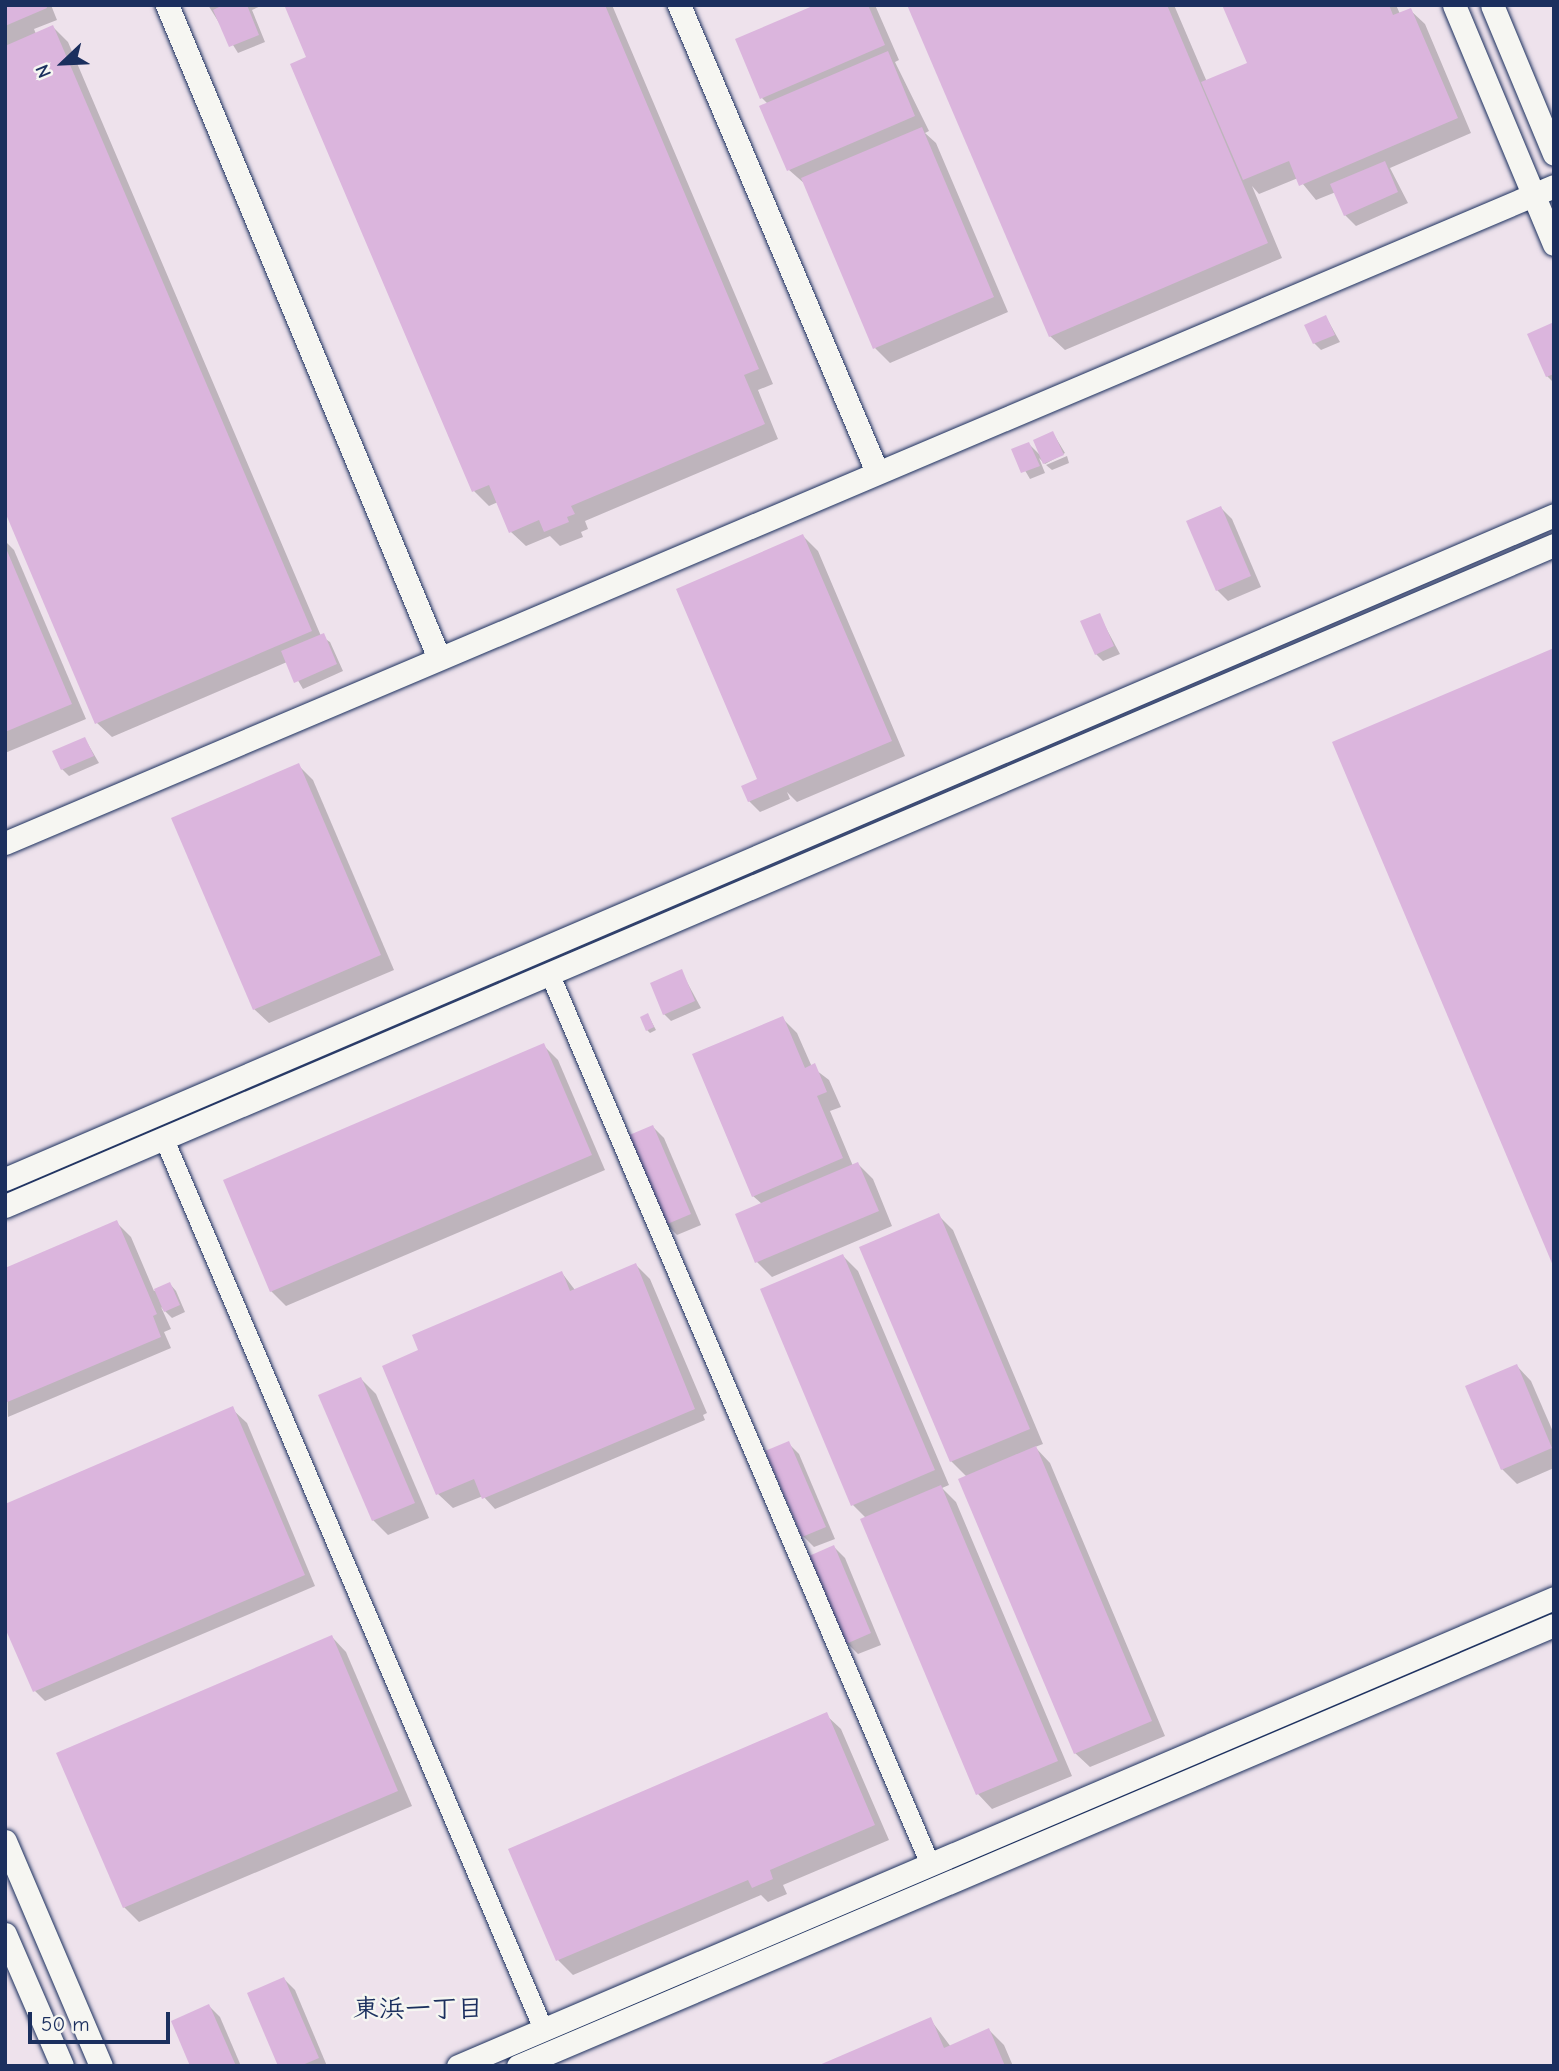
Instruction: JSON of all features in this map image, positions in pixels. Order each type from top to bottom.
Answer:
[{"type":"street","points":[[167,5],[439,658]]},
{"type":"street","points":[[679,5],[877,472]]},
{"type":"street","points":[[1454,5],[1554,244]]},
{"type":"street","points":[[1492,5],[1554,154]]},
{"type":"street","points":[[5,843],[1554,186]]},
{"type":"street","points":[[5,1179],[1554,515]]},
{"type":"street","points":[[5,1206],[1554,545]]},
{"type":"street","points":[[539,950],[940,1886]]},
{"type":"street","points":[[155,1115],[552,2052]]},
{"type":"street","points":[[458,2066],[1554,1598]]},
{"type":"street","points":[[519,2066],[1554,1625]]},
{"type":"street","points":[[5,1841],[101,2066]]},
{"type":"street","points":[[5,1934],[62,2066]]},
{"type":"shaded area","points":[[5,5],[1554,5],[1554,2066],[5,2066]]},
{"type":"building","points":[[5,5],[46,5],[47,8],[5,26]]},
{"type":"building","points":[[223,5],[247,5],[259,35],[229,47],[213,10]]},
{"type":"building","points":[[605,5],[759,369],[744,375],[765,424],[571,506],[575,514],[567,517],[569,522],[544,532],[539,520],[509,533],[489,485],[472,492],[290,64],[306,57],[285,7]]},
{"type":"building","points":[[815,5],[868,5],[885,45],[760,99],[735,39]]},
{"type":"building","points":[[907,5],[1167,5],[1268,243],[1049,337]]},
{"type":"building","points":[[1222,5],[1389,5],[1393,15],[1411,8],[1458,118],[1299,186],[1289,161],[1243,180],[1201,82],[1247,63]]},
{"type":"building","points":[[53,25],[312,631],[95,724],[5,512],[5,46]]},
{"type":"building","points":[[888,51],[915,116],[787,171],[759,106]]},
{"type":"building","points":[[922,127],[994,297],[873,349],[801,178]]},
{"type":"building","points":[[1385,161],[1398,192],[1344,216],[1330,184]]},
{"type":"building","points":[[1326,315],[1335,335],[1313,344],[1304,325]]},
{"type":"building","points":[[1554,322],[1554,374],[1546,377],[1527,334]]},
{"type":"building","points":[[1053,431],[1064,455],[1043,464],[1033,440]]},
{"type":"building","points":[[1029,442],[1040,466],[1021,473],[1011,449]]},
{"type":"building","points":[[1221,506],[1251,576],[1216,591],[1186,521]]},
{"type":"building","points":[[803,534],[892,741],[748,802],[741,786],[757,779],[676,589]]},
{"type":"building","points":[[5,546],[72,704],[5,732]]},
{"type":"building","points":[[1100,613],[1114,646],[1095,655],[1080,621]]},
{"type":"building","points":[[324,633],[337,664],[294,683],[281,651]]},
{"type":"building","points":[[1554,648],[1554,1268],[1332,742]]},
{"type":"building","points":[[85,737],[94,756],[61,770],[52,751]]},
{"type":"building","points":[[299,763],[381,955],[253,1010],[171,818]]},
{"type":"building","points":[[682,969],[695,1001],[663,1015],[650,983]]},
{"type":"building","points":[[648,1013],[654,1027],[646,1031],[640,1017]]},
{"type":"building","points":[[783,1016],[805,1068],[815,1063],[827,1092],[817,1096],[843,1158],[752,1197],[692,1054]]},
{"type":"building","points":[[544,1043],[592,1155],[270,1292],[223,1180]]},
{"type":"building","points":[[653,1125],[691,1214],[665,1225],[627,1136]]},
{"type":"building","points":[[858,1162],[879,1211],[755,1263],[735,1214]]},
{"type":"building","points":[[939,1213],[1030,1429],[950,1462],[859,1247]]},
{"type":"building","points":[[117,1220],[157,1314],[153,1316],[161,1337],[5,1403],[5,1268]]},
{"type":"building","points":[[843,1254],[935,1470],[851,1506],[760,1289]]},
{"type":"building","points":[[636,1263],[695,1409],[482,1499],[474,1479],[436,1495],[382,1366],[418,1350],[412,1335],[562,1271],[570,1291]]},
{"type":"building","points":[[170,1282],[180,1305],[164,1312],[154,1289]]},
{"type":"building","points":[[1517,1364],[1552,1448],[1501,1470],[1465,1386]]},
{"type":"building","points":[[361,1377],[415,1503],[372,1521],[318,1395]]},
{"type":"building","points":[[233,1406],[305,1575],[33,1692],[5,1628],[5,1504]]},
{"type":"building","points":[[789,1441],[826,1527],[802,1537],[765,1451]]},
{"type":"building","points":[[1036,1446],[1152,1721],[1074,1754],[958,1479]]},
{"type":"building","points":[[941,1485],[1058,1761],[976,1795],[860,1519]]},
{"type":"building","points":[[834,1545],[871,1633],[846,1644],[809,1556]]},
{"type":"building","points":[[332,1635],[398,1791],[123,1908],[56,1753]]},
{"type":"building","points":[[827,1712],[875,1825],[770,1870],[773,1879],[752,1888],[748,1880],[556,1961],[508,1849]]},
{"type":"building","points":[[284,1977],[319,2058],[300,2066],[278,2066],[247,1993]]},
{"type":"building","points":[[209,2004],[236,2066],[190,2066],[171,2021]]},
{"type":"building","points":[[931,2017],[944,2048],[989,2028],[1005,2066],[817,2066]]},
{"type":"district","name":"東浜一丁目","points":[[418,2010]]}]
